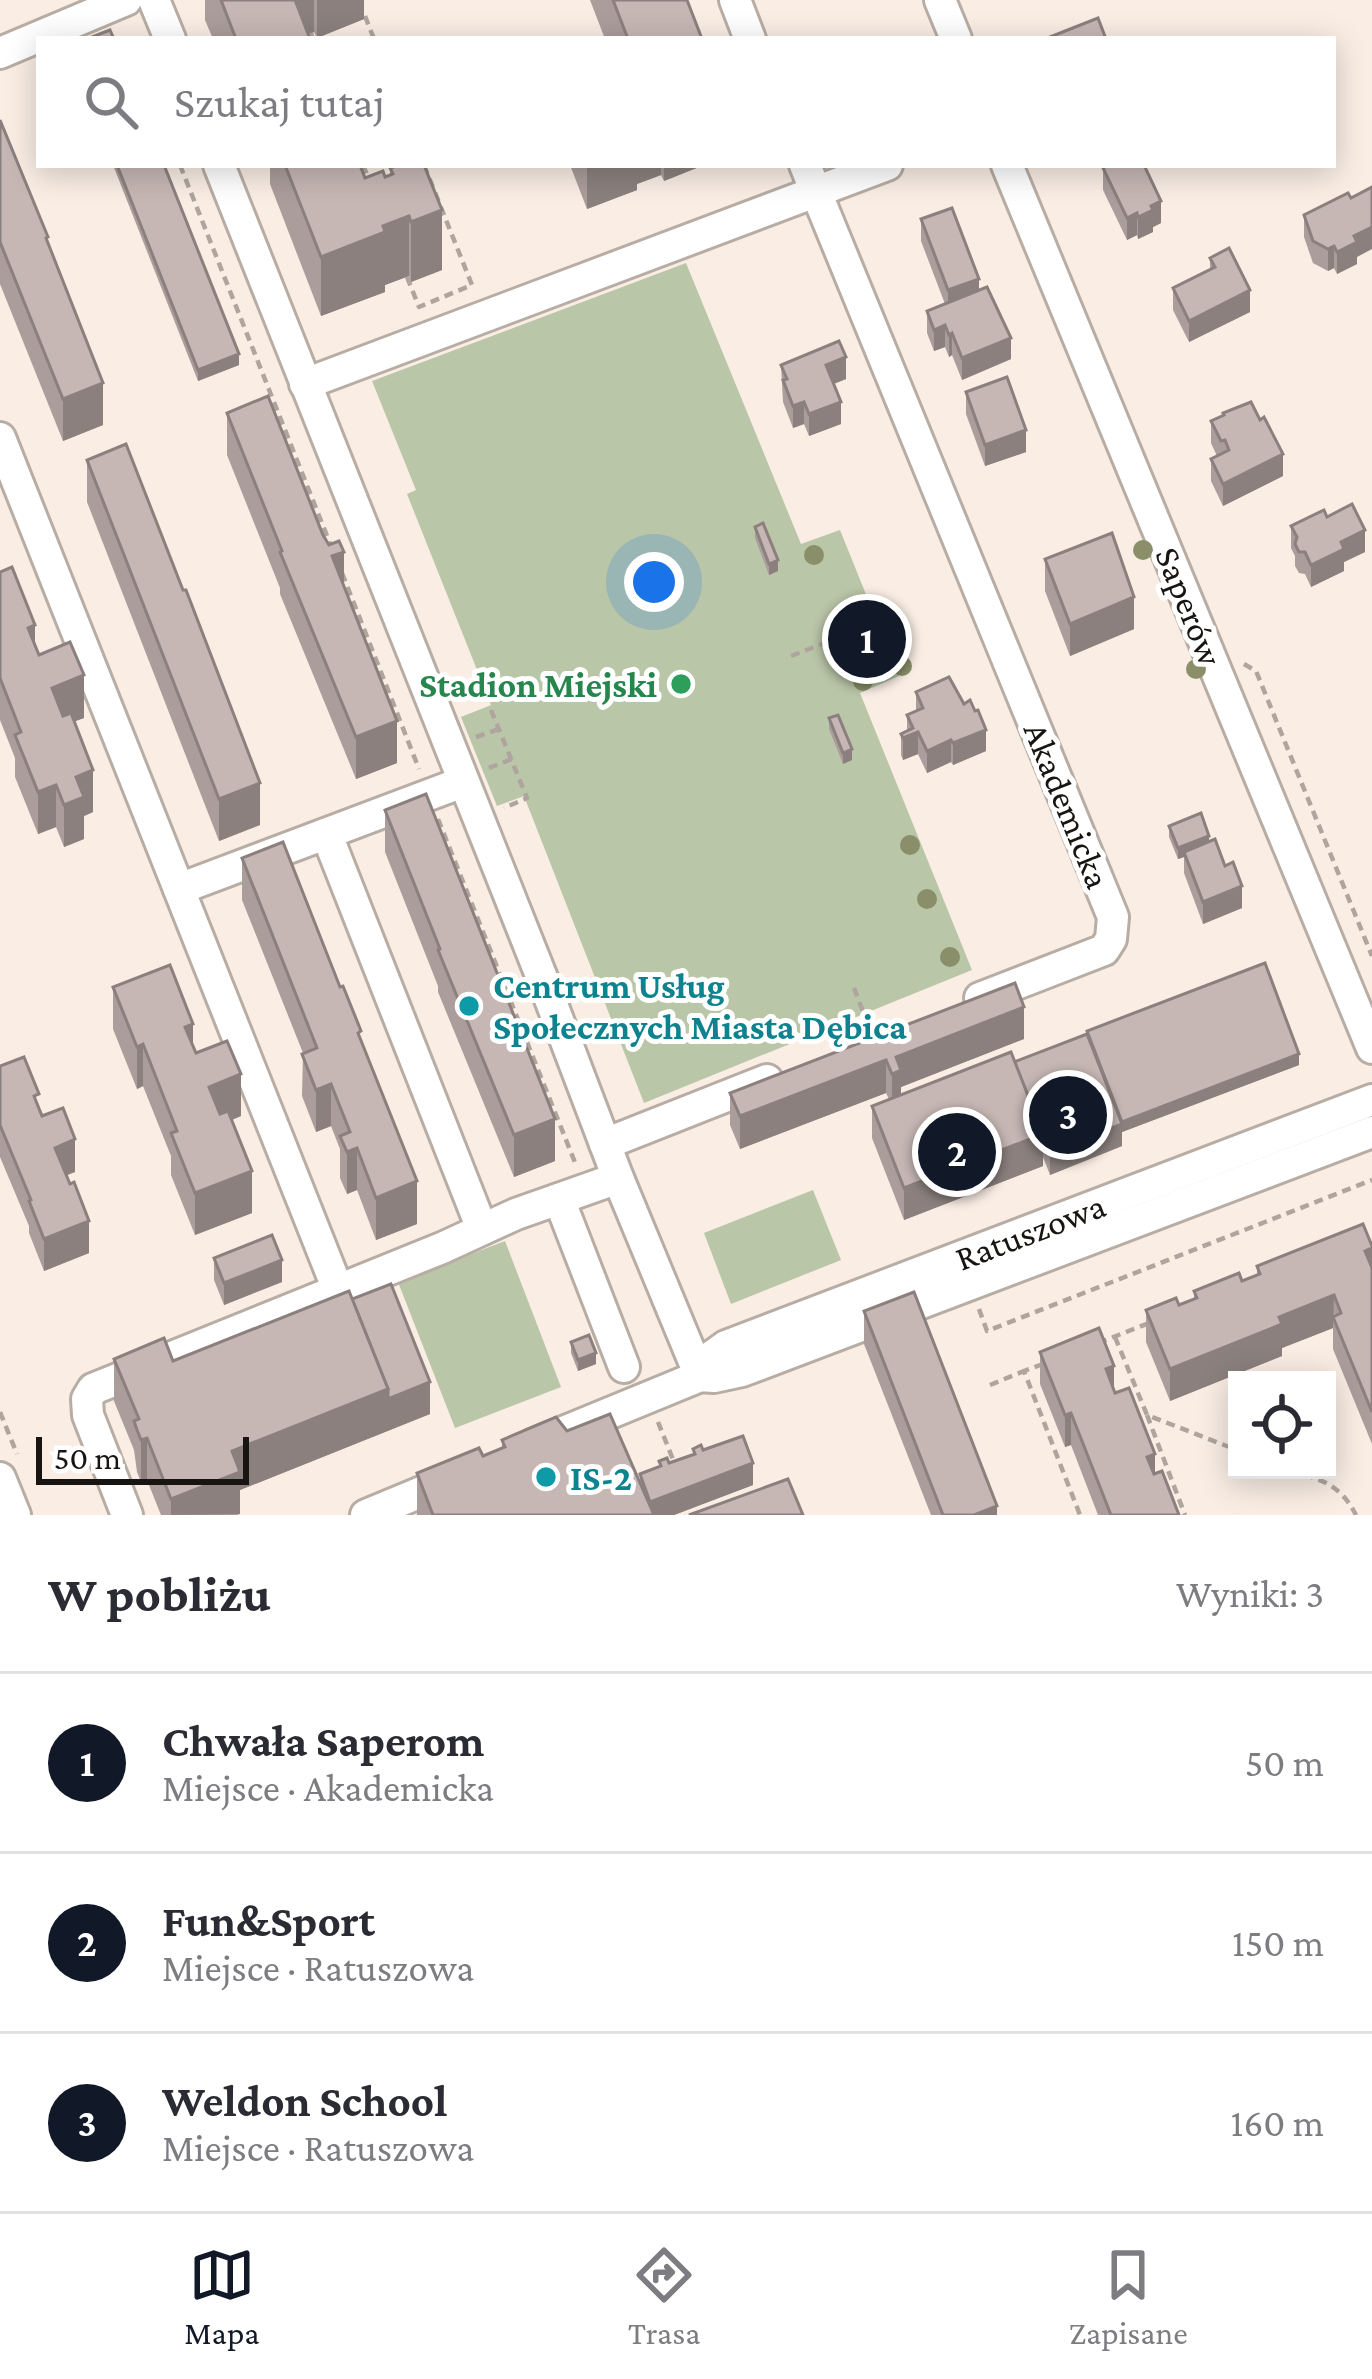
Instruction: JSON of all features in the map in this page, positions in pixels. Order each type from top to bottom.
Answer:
[{"type":"street","points":[[39,36],[126,0]]},
{"type":"street","points":[[154,0],[169,36]]},
{"type":"street","points":[[735,0],[749,36]]},
{"type":"street","points":[[940,0],[955,36]]},
{"type":"street","points":[[0,52],[36,37]]},
{"type":"street","points":[[220,168],[305,384],[475,775],[605,1144],[700,1376]]},
{"type":"street","points":[[305,384],[811,179],[871,168]]},
{"type":"street","name":"Saperów","points":[[1008,168],[1372,1048]]},
{"type":"street","name":"Akademicka","points":[[811,179],[1113,917],[1111,939],[1104,950],[957,1006]]},
{"type":"street","points":[[0,438],[338,1290]]},
{"type":"street","points":[[179,890],[475,775]]},
{"type":"street","points":[[327,835],[482,1229]]},
{"type":"street","points":[[605,1144],[784,1073]]},
{"type":"street","name":"Ratuszowa","points":[[700,1376],[708,1359],[726,1346],[1372,1100]]},
{"type":"street","name":"Ratuszowa","points":[[366,1515],[700,1376],[742,1372],[1372,1132]]},
{"type":"street","points":[[127,1515],[88,1415],[87,1399],[93,1389],[618,1178]]},
{"type":"street","points":[[569,1195],[624,1367]]},
{"type":"street","points":[[0,1478],[15,1515]]},
{"type":"path","points":[[365,16],[373,36]]},
{"type":"path","points":[[181,168],[577,1168],[569,1195]]},
{"type":"path","points":[[364,168],[371,186]]},
{"type":"path","points":[[407,277],[419,307],[472,286],[425,168]]},
{"type":"path","points":[[790,656],[843,637]]},
{"type":"path","points":[[489,821],[527,798],[491,710]]},
{"type":"path","points":[[474,738],[499,729]]},
{"type":"path","points":[[475,775],[512,760]]},
{"type":"path","points":[[854,988],[873,1038]]},
{"type":"path","points":[[974,1298],[987,1331],[1372,1180]]},
{"type":"path","points":[[1097,1343],[1156,1320]]},
{"type":"path","points":[[1115,1336],[1186,1515]]},
{"type":"path","points":[[990,1385],[1042,1364]]},
{"type":"path","points":[[1024,1371],[1080,1515]]},
{"type":"path","points":[[1147,1415],[1228,1446]]},
{"type":"path","points":[[656,1416],[677,1471]]},
{"type":"path","points":[[1315,1479],[1337,1487],[1356,1515]]},
{"type":"green space","name":"Stadion Miejski","points":[[686,263],[801,544],[840,530],[899,676],[860,693],[972,970],[644,1103],[524,796],[497,806],[461,717],[491,705],[407,494],[416,490],[372,381]]},
{"type":"green space","points":[[813,1190],[841,1260],[731,1304],[704,1233]]},
{"type":"green space","points":[[505,1241],[561,1387],[455,1428],[398,1282]]},
{"type":"building","points":[[221,0],[295,0],[309,36],[235,36]]},
{"type":"building","points":[[613,0],[687,0],[701,36],[627,36]]},
{"type":"building","points":[[1098,18],[1105,36],[1053,36]]},
{"type":"building","points":[[0,120],[103,383],[63,399],[0,242]]},
{"type":"building","points":[[118,168],[165,168],[239,354],[198,370]]},
{"type":"building","points":[[286,168],[361,168],[365,178],[383,171],[385,177],[393,174],[390,168],[425,168],[442,210],[383,226],[385,232],[321,257]]},
{"type":"building","points":[[1103,168],[1145,168],[1161,201],[1151,206],[1153,210],[1127,218]]},
{"type":"building","points":[[1372,187],[1372,227],[1354,236],[1357,242],[1337,252],[1334,246],[1328,249],[1313,241],[1304,215]]},
{"type":"building","points":[[952,208],[979,279],[948,290],[921,219]]},
{"type":"building","points":[[1229,248],[1250,290],[1189,321],[1173,288],[1215,267],[1210,258]]},
{"type":"building","points":[[987,287],[1011,338],[962,358],[952,333],[945,325],[934,330],[927,311]]},
{"type":"building","points":[[839,341],[846,357],[826,365],[841,402],[809,414],[804,402],[793,406],[781,365]]},
{"type":"building","points":[[1007,377],[1026,430],[985,445],[966,392]]},
{"type":"building","points":[[268,396],[323,535],[329,545],[339,541],[344,552],[332,556],[397,721],[356,737],[227,413]]},
{"type":"building","points":[[1251,402],[1283,454],[1223,484],[1211,459],[1229,450],[1211,421]]},
{"type":"building","points":[[126,444],[260,783],[219,799],[87,460]]},
{"type":"building","points":[[1352,504],[1365,530],[1341,542],[1344,549],[1311,565],[1305,552],[1299,552],[1291,526],[1324,510],[1327,517]]},
{"type":"building","points":[[763,523],[778,560],[769,564],[755,527]]},
{"type":"building","points":[[1112,533],[1134,597],[1070,624],[1045,559]]},
{"type":"building","points":[[12,567],[35,625],[28,628],[39,655],[70,642],[84,675],[52,688],[63,716],[71,713],[93,770],[76,777],[84,797],[64,805],[56,785],[38,792],[15,735],[21,732],[0,678],[0,572]]},
{"type":"building","points":[[949,677],[964,704],[970,700],[978,710],[986,730],[927,751],[918,732],[903,738],[901,734],[913,728],[907,715],[923,708],[916,692]]},
{"type":"building","points":[[838,715],[852,749],[843,753],[829,718]]},
{"type":"building","points":[[426,794],[555,1119],[514,1135],[385,810]]},
{"type":"building","points":[[1201,813],[1209,836],[1178,848],[1169,826]]},
{"type":"building","points":[[1215,839],[1225,866],[1233,862],[1242,886],[1203,902],[1184,852]]},
{"type":"building","points":[[283,842],[417,1181],[376,1198],[357,1148],[347,1152],[340,1136],[350,1132],[331,1084],[316,1090],[302,1054],[317,1048],[242,858]]},
{"type":"building","points":[[1265,963],[1299,1054],[1122,1122],[1087,1031]]},
{"type":"building","points":[[170,965],[193,1024],[185,1027],[196,1053],[227,1041],[241,1074],[209,1087],[220,1114],[228,1111],[252,1171],[195,1193],[143,1044],[137,1047],[113,987]]},
{"type":"building","points":[[1015,983],[1024,1007],[896,1057],[901,1070],[892,1074],[886,1060],[740,1116],[730,1093]]},
{"type":"building","points":[[1087,1034],[1122,1124],[1050,1153],[1014,1062]]},
{"type":"building","points":[[1011,1052],[1043,1134],[904,1188],[872,1106]]},
{"type":"building","points":[[24,1057],[42,1116],[63,1108],[75,1139],[55,1148],[89,1221],[44,1239],[0,1125],[0,1066]]},
{"type":"building","points":[[1363,1224],[1372,1246],[1365,1251],[1372,1268],[1372,1412],[1333,1317],[1341,1313],[1334,1295],[1279,1317],[1282,1324],[1170,1369],[1146,1310],[1176,1298],[1179,1305],[1197,1298],[1194,1291],[1239,1273],[1242,1281],[1260,1274],[1257,1266]]},
{"type":"building","points":[[272,1235],[282,1260],[224,1283],[214,1258]]},
{"type":"building","points":[[391,1284],[430,1382],[388,1399],[352,1299]]},
{"type":"building","points":[[349,1291],[388,1389],[232,1451],[240,1472],[171,1499],[147,1438],[141,1440],[134,1421],[139,1419],[114,1359],[164,1338],[173,1361]]},
{"type":"building","points":[[914,1292],[997,1506],[974,1515],[943,1515],[864,1311]]},
{"type":"building","points":[[1099,1328],[1114,1366],[1106,1369],[1115,1393],[1129,1388],[1155,1454],[1147,1457],[1154,1474],[1162,1471],[1179,1515],[1111,1515],[1071,1413],[1065,1415],[1040,1352]]},
{"type":"building","points":[[589,1335],[596,1353],[578,1360],[571,1342]]},
{"type":"building","points":[[610,1414],[654,1515],[433,1515],[417,1473],[479,1448],[483,1456],[505,1447],[502,1440],[556,1417],[567,1431]]},
{"type":"building","points":[[743,1436],[753,1463],[650,1502],[640,1474],[661,1466],[659,1461],[667,1458],[669,1463],[695,1454],[693,1449],[701,1445],[703,1450]]},
{"type":"building","points":[[788,1479],[803,1515],[689,1515]]},
{"type":"place","name":"Chwała Saperom","points":[[867,639]]},
{"type":"place","name":"Stadion Miejski","points":[[681,684]]},
{"type":"place","name":"Centrum Usług Społecznych Miasta Dębica","points":[[469,1006]]},
{"type":"place","name":"Weldon School","points":[[1068,1115]]},
{"type":"place","name":"Fun&Sport","points":[[957,1152]]},
{"type":"place","name":"IS-2","points":[[546,1477]]}]
